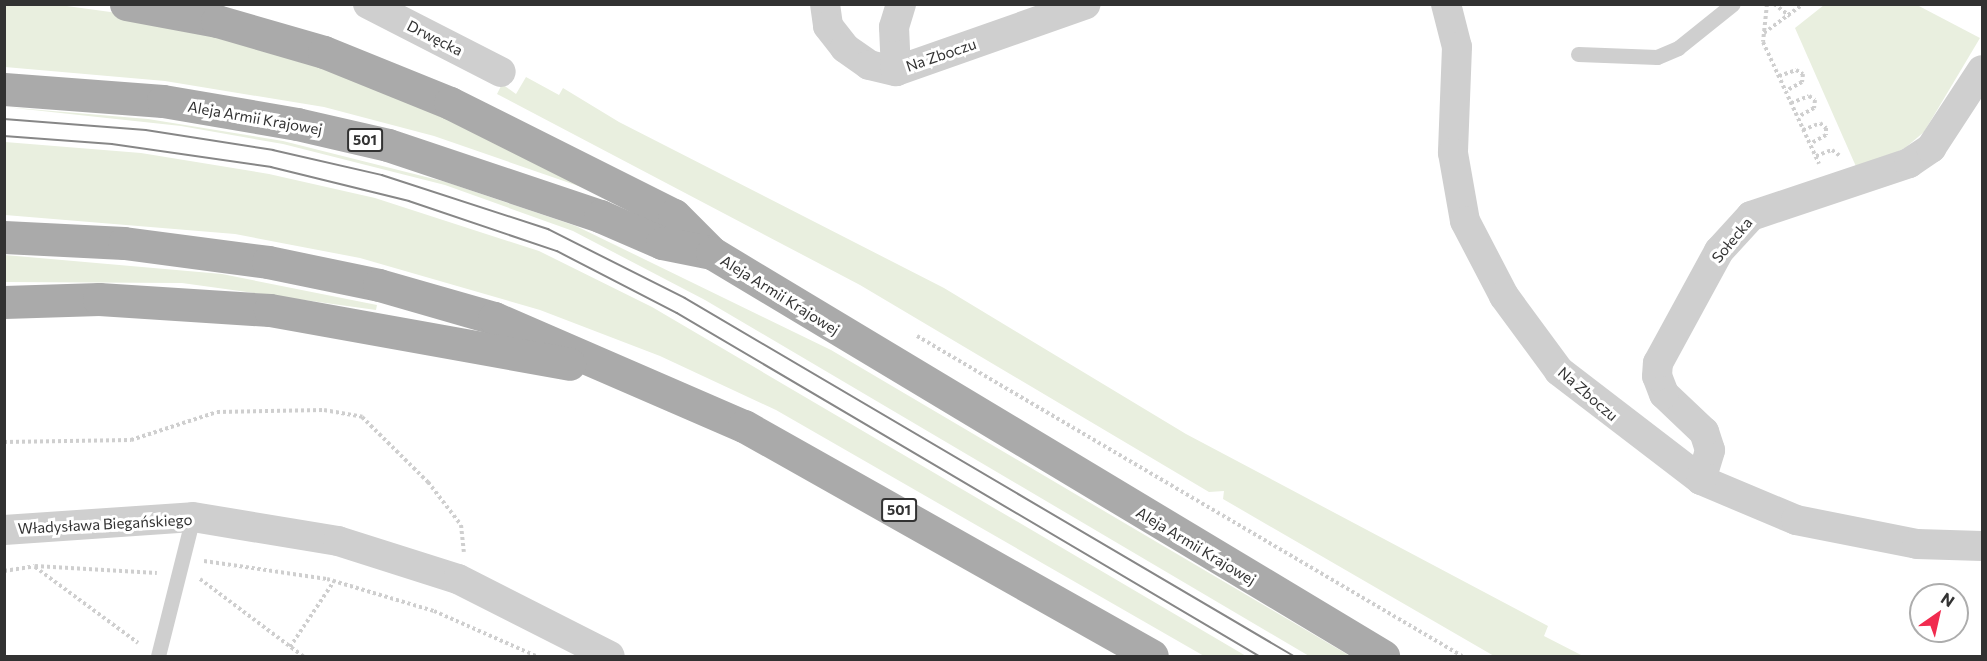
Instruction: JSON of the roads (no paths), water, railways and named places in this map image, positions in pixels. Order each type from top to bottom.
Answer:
[{"type":"main road","points":[[126,4],[217,21],[324,52],[450,103],[674,215],[712,253]]},
{"type":"main road","name":"Aleja Armii Krajowej","points":[[4,88],[163,101],[297,124],[388,146],[590,212],[662,243],[712,253],[1383,657]]},
{"type":"main road","name":"501","points":[[4,237],[135,244],[268,262],[379,285],[494,318],[639,378],[804,459],[1152,657]]},
{"type":"main road","points":[[4,303],[110,299],[270,310],[639,378]]},
{"type":"street","name":"Drwęcka","points":[[368,4],[501,72]]},
{"type":"street","name":"Na Zboczu","points":[[825,4],[828,26],[845,48],[869,65],[896,71],[1086,4]]},
{"type":"street","points":[[896,71],[894,27],[901,4]]},
{"type":"street","name":"Na Zboczu","points":[[1446,4],[1457,46],[1453,153],[1465,221],[1504,296],[1559,371],[1701,480],[1796,520],[1917,544],[1983,546]]},
{"type":"street","name":"Sołecka","points":[[1701,480],[1710,450],[1704,432],[1664,394],[1657,376],[1658,363],[1719,251],[1751,216],[1778,203],[1872,179],[1916,158],[1931,148],[1983,70]]},
{"type":"street","name":"Władysława Biegańskiego","points":[[4,530],[193,518],[338,541],[436,572],[522,607],[593,652]]},
{"type":"lane","points":[[1578,54],[1657,57],[1678,48],[1732,4]]},
{"type":"lane","points":[[152,652],[183,571],[193,518]]},
{"type":"tram line","points":[[4,119],[146,130],[273,150],[382,175],[548,229],[685,298],[1294,656]]},
{"type":"tram line","points":[[4,136],[112,144],[271,167],[409,201],[557,251],[677,313],[1259,656]]}]
